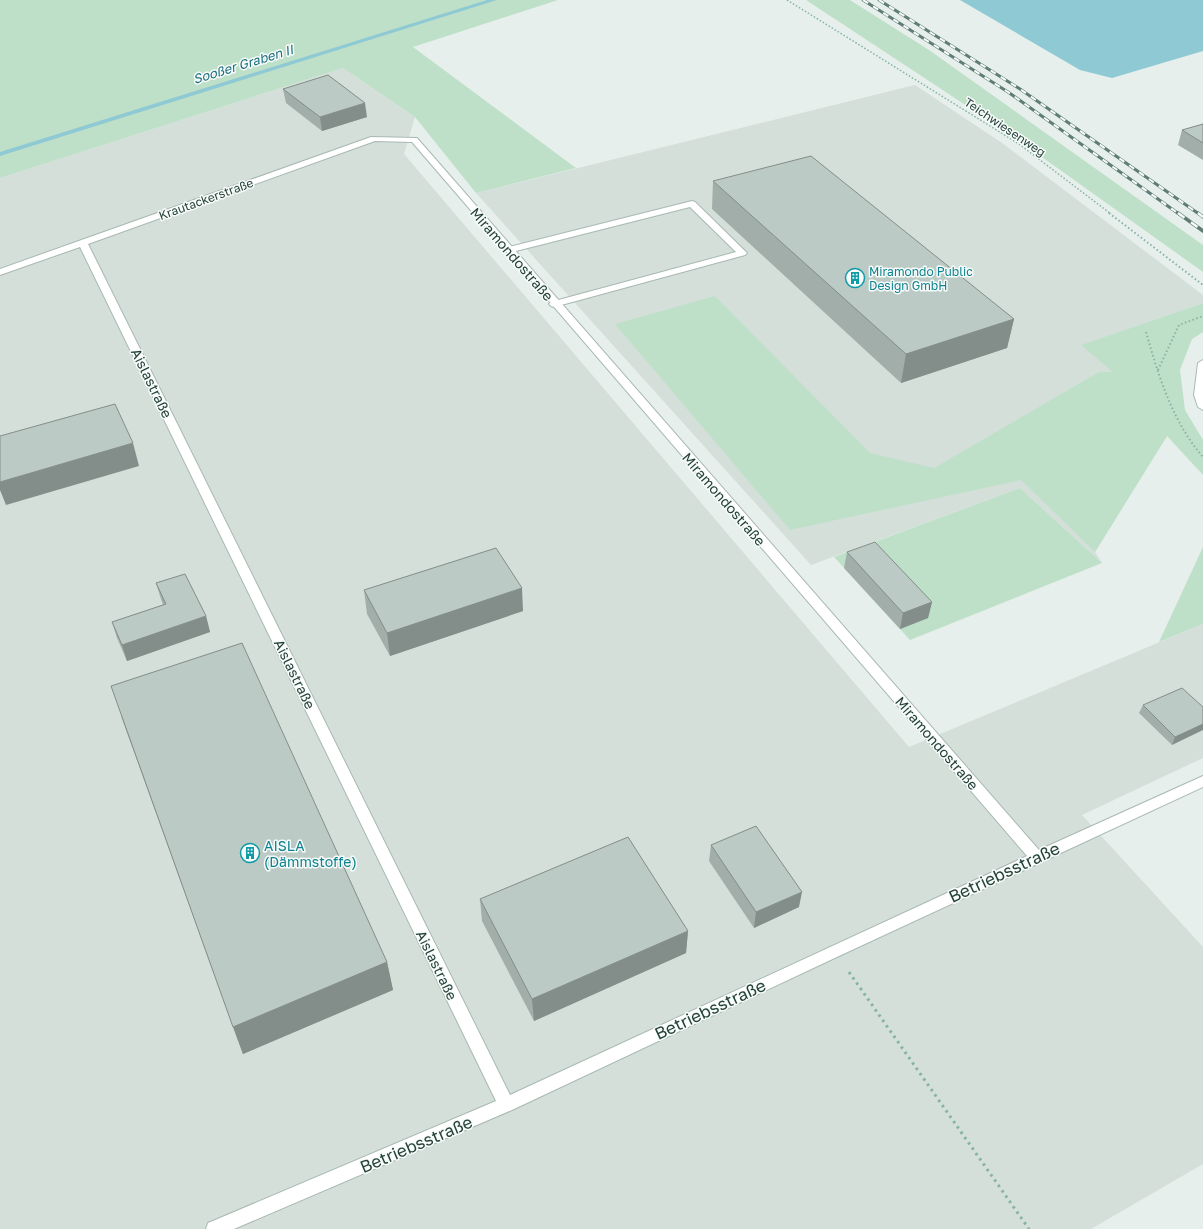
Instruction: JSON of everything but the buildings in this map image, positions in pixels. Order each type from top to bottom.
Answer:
[{"type":"street","name":"Krautackerstraße","points":[[0,272],[374,139],[414,140]]},
{"type":"street","name":"Miramondostraße","points":[[414,140],[554,304],[1036,857]]},
{"type":"street","points":[[508,250],[692,204],[742,253],[554,304]]},
{"type":"street","name":"Aislastraße","points":[[83,243],[506,1105]]},
{"type":"street","points":[[1203,363],[1199,395],[1203,407]]},
{"type":"street","name":"Betriebsstraße","points":[[214,1229],[506,1105],[1036,857],[1203,781]]},
{"type":"path","name":"Teichwiesenweg","points":[[787,0],[1019,144],[1203,285]]},
{"type":"path","points":[[1158,371],[1179,325],[1203,316]]},
{"type":"path","points":[[1146,332],[1174,415],[1195,449],[1203,458]]},
{"type":"path","points":[[834,951],[1029,1229]]},
{"type":"shaded area","points":[[343,68],[415,117],[404,154],[909,747],[1203,624],[1203,758],[1082,815],[1203,947],[1203,1164],[1091,1229],[0,1229],[0,178]]},
{"type":"shaded area","points":[[915,85],[1002,143],[1203,295],[1203,303],[1082,345],[1114,372],[1167,436],[1095,552],[1102,563],[1020,488],[811,565],[476,193]]},
{"type":"green space","points":[[0,0],[558,0],[413,47],[576,168],[476,193],[415,117],[343,68],[0,178]]},
{"type":"green space","points":[[806,0],[850,0],[929,50],[1203,245],[1203,272],[1014,137]]},
{"type":"green space","points":[[715,296],[870,453],[934,468],[1099,372],[1113,372],[1081,345],[1203,303],[1203,332],[1192,339],[1180,370],[1185,410],[1203,440],[1203,475],[1167,436],[1095,552],[1021,480],[790,530],[615,324]]},
{"type":"green space","points":[[1020,488],[1102,563],[910,640],[834,557]]},
{"type":"green space","points":[[1203,547],[1203,624],[1159,642]]},
{"type":"water","points":[[960,0],[1203,0],[1203,51],[1112,78],[1080,70]]},
{"type":"waterway","name":"Sooßer Graben II","points":[[0,154],[494,0]]},
{"type":"railway","points":[[863,0],[1008,92],[1179,214]]},
{"type":"railway","points":[[879,0],[1020,89],[1199,214]]},
{"type":"railway","points":[[1178,213],[1203,231]]},
{"type":"railway","points":[[1198,213],[1203,217]]},
{"type":"place","name":"Miramondo Public Design GmbH","points":[[855,278]]},
{"type":"place","name":"AISLA (Dämmstoffe)","points":[[250,853]]}]
